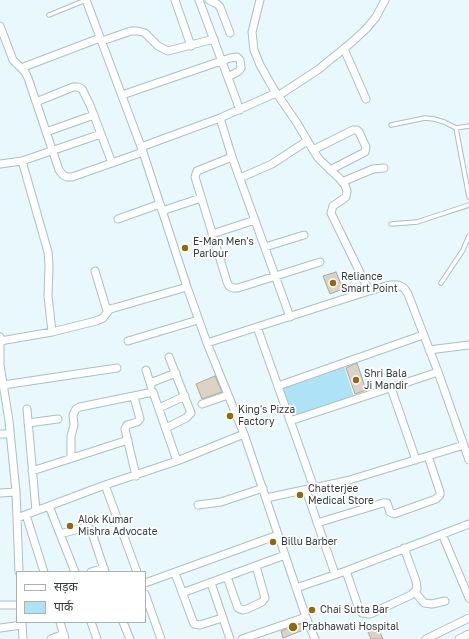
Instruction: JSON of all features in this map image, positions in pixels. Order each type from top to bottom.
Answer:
[{"type":"street","points":[[86,0],[142,149],[198,320],[244,434],[306,617],[315,639]]},
{"type":"street","points":[[175,0],[191,46]]},
{"type":"street","points":[[199,0],[240,110]]},
{"type":"street","points":[[209,0],[220,7],[230,33]]},
{"type":"street","points":[[260,0],[252,32],[254,50],[260,65],[277,94],[297,123],[307,142],[319,159],[342,182],[347,190],[346,197],[333,206],[331,213],[369,291]]},
{"type":"street","points":[[0,26],[13,60],[28,78],[59,170],[67,177],[72,177],[112,163],[142,149],[240,110],[277,94],[308,77],[344,49],[366,29],[376,17],[385,0]]},
{"type":"street","points":[[21,68],[101,39],[131,31],[138,30],[145,33],[158,46],[165,50],[172,51],[214,39]]},
{"type":"street","points":[[344,49],[366,99]]},
{"type":"street","points":[[122,96],[234,57],[240,60],[241,68],[236,73],[228,77]]},
{"type":"street","points":[[36,102],[78,87],[84,92],[112,163]]},
{"type":"street","points":[[46,132],[94,115]]},
{"type":"street","points":[[220,118],[232,157],[290,317]]},
{"type":"street","points":[[313,150],[353,130],[357,130],[359,132],[366,147],[365,152],[330,170]]},
{"type":"street","points":[[0,164],[22,161],[101,134]]},
{"type":"street","points":[[240,178],[272,164],[307,142]]},
{"type":"street","points":[[232,157],[197,171],[195,177],[227,282],[232,288],[238,288],[320,262]]},
{"type":"street","points":[[22,161],[48,252],[50,265],[48,296],[52,332]]},
{"type":"street","points":[[342,182],[372,169],[384,168]]},
{"type":"street","points":[[118,219],[201,198]]},
{"type":"street","points":[[212,234],[255,220]]},
{"type":"street","points":[[265,247],[304,235]]},
{"type":"street","points":[[95,271],[107,312]]},
{"type":"street","points":[[207,343],[369,291],[390,285],[398,285],[404,288],[408,294],[438,372],[469,460]]},
{"type":"street","points":[[0,341],[52,332],[96,321],[103,318],[107,312],[114,308],[187,287]]},
{"type":"street","points":[[128,341],[198,320]]},
{"type":"street","points":[[257,327],[314,488]]},
{"type":"street","points":[[278,386],[423,335]]},
{"type":"street","points":[[0,337],[0,365],[10,434],[16,492],[19,571]]},
{"type":"street","points":[[429,350],[469,345]]},
{"type":"street","points":[[166,428],[190,416],[191,413],[169,357]]},
{"type":"street","points":[[3,385],[117,368]]},
{"type":"street","points":[[146,370],[177,461]]},
{"type":"street","points":[[290,421],[438,372]]},
{"type":"street","points":[[150,383],[176,373]]},
{"type":"street","points":[[391,388],[416,460]]},
{"type":"street","points":[[71,458],[71,436],[74,425],[74,414],[76,410],[80,407],[153,392]]},
{"type":"street","points":[[202,404],[228,395]]},
{"type":"street","points":[[159,408],[185,396]]},
{"type":"street","points":[[134,397],[140,419],[137,422],[126,426],[136,476]]},
{"type":"street","points":[[27,409],[36,511]]},
{"type":"street","points":[[28,423],[58,419]]},
{"type":"street","points":[[0,434],[10,434]]},
{"type":"street","points":[[17,518],[106,485],[177,461],[244,434]]},
{"type":"street","points":[[32,471],[128,440]]},
{"type":"street","points":[[266,498],[346,481],[464,445]]},
{"type":"street","points":[[317,523],[383,502],[387,503],[390,512],[394,514],[436,499],[440,495],[440,492],[428,456]]},
{"type":"street","points":[[106,485],[137,571]]},
{"type":"street","points":[[198,505],[221,502],[263,488]]},
{"type":"street","points":[[306,490],[335,574]]},
{"type":"street","points":[[0,493],[16,492]]},
{"type":"street","points":[[49,506],[75,571]]},
{"type":"street","points":[[26,515],[44,571]]},
{"type":"street","points":[[296,588],[346,571],[469,524]]},
{"type":"street","points":[[60,534],[82,528],[89,528],[105,570]]},
{"type":"street","points":[[442,534],[469,598]]},
{"type":"street","points":[[146,584],[278,535]]},
{"type":"street","points":[[346,571],[359,609],[362,614],[370,614],[411,595],[417,589],[416,581],[404,548]]},
{"type":"street","points":[[182,593],[285,556]]},
{"type":"street","points":[[227,577],[238,608],[243,610],[247,609],[262,602],[265,598],[256,566]]},
{"type":"street","points":[[175,573],[194,624],[200,625],[222,618]]},
{"type":"street","points":[[211,583],[230,639]]},
{"type":"street","points":[[415,592],[421,600],[428,604],[445,601]]},
{"type":"street","points":[[146,597],[161,639]]},
{"type":"street","points":[[0,605],[16,605]]},
{"type":"street","points":[[242,639],[306,617]]},
{"type":"street","points":[[426,639],[469,618]]},
{"type":"street","points":[[0,628],[22,623],[23,639]]},
{"type":"street","points":[[51,639],[65,637],[60,623]]},
{"type":"street","points":[[91,623],[97,639]]},
{"type":"street","points":[[123,623],[130,639]]},
{"type":"street","points":[[459,639],[469,634]]},
{"type":"lane","points":[[49,14],[86,0]]},
{"type":"lane","points":[[391,125],[430,119],[444,122],[456,128],[469,126]]},
{"type":"lane","points":[[456,128],[469,197]]},
{"type":"lane","points":[[391,224],[417,222],[469,205]]},
{"type":"lane","points":[[441,283],[463,250],[469,236]]},
{"type":"green space","points":[[344,366],[354,397],[293,418],[282,387]]},
{"type":"building","name":"Reliance Smart Point","points":[[336,272],[343,289],[330,294],[323,276]]},
{"type":"building","name":"Shri Bala Ji Mandir","points":[[357,363],[366,390],[355,394],[346,368]]},
{"type":"building","points":[[215,376],[222,392],[202,399],[196,384]]},
{"type":"building","points":[[303,623],[306,629],[283,638],[281,631]]},
{"type":"building","points":[[378,628],[383,639],[371,639],[368,632]]},
{"type":"place","name":"E-Man Men's Parlour","points":[[185,248]]},
{"type":"place","name":"Reliance Smart Point","points":[[333,283]]},
{"type":"place","name":"Shri Bala Ji Mandir","points":[[356,380]]},
{"type":"place","name":"King's Pizza Factory","points":[[230,416]]},
{"type":"place","name":"Chatterjee Medical Store","points":[[300,495]]},
{"type":"place","name":"Alok Kumar Mishra Advocate","points":[[70,526]]},
{"type":"place","name":"Billu Barber","points":[[273,542]]},
{"type":"place","name":"Chai Sutta Bar","points":[[312,610]]},
{"type":"place","name":"Prabhawati Hospital","points":[[293,627]]}]
